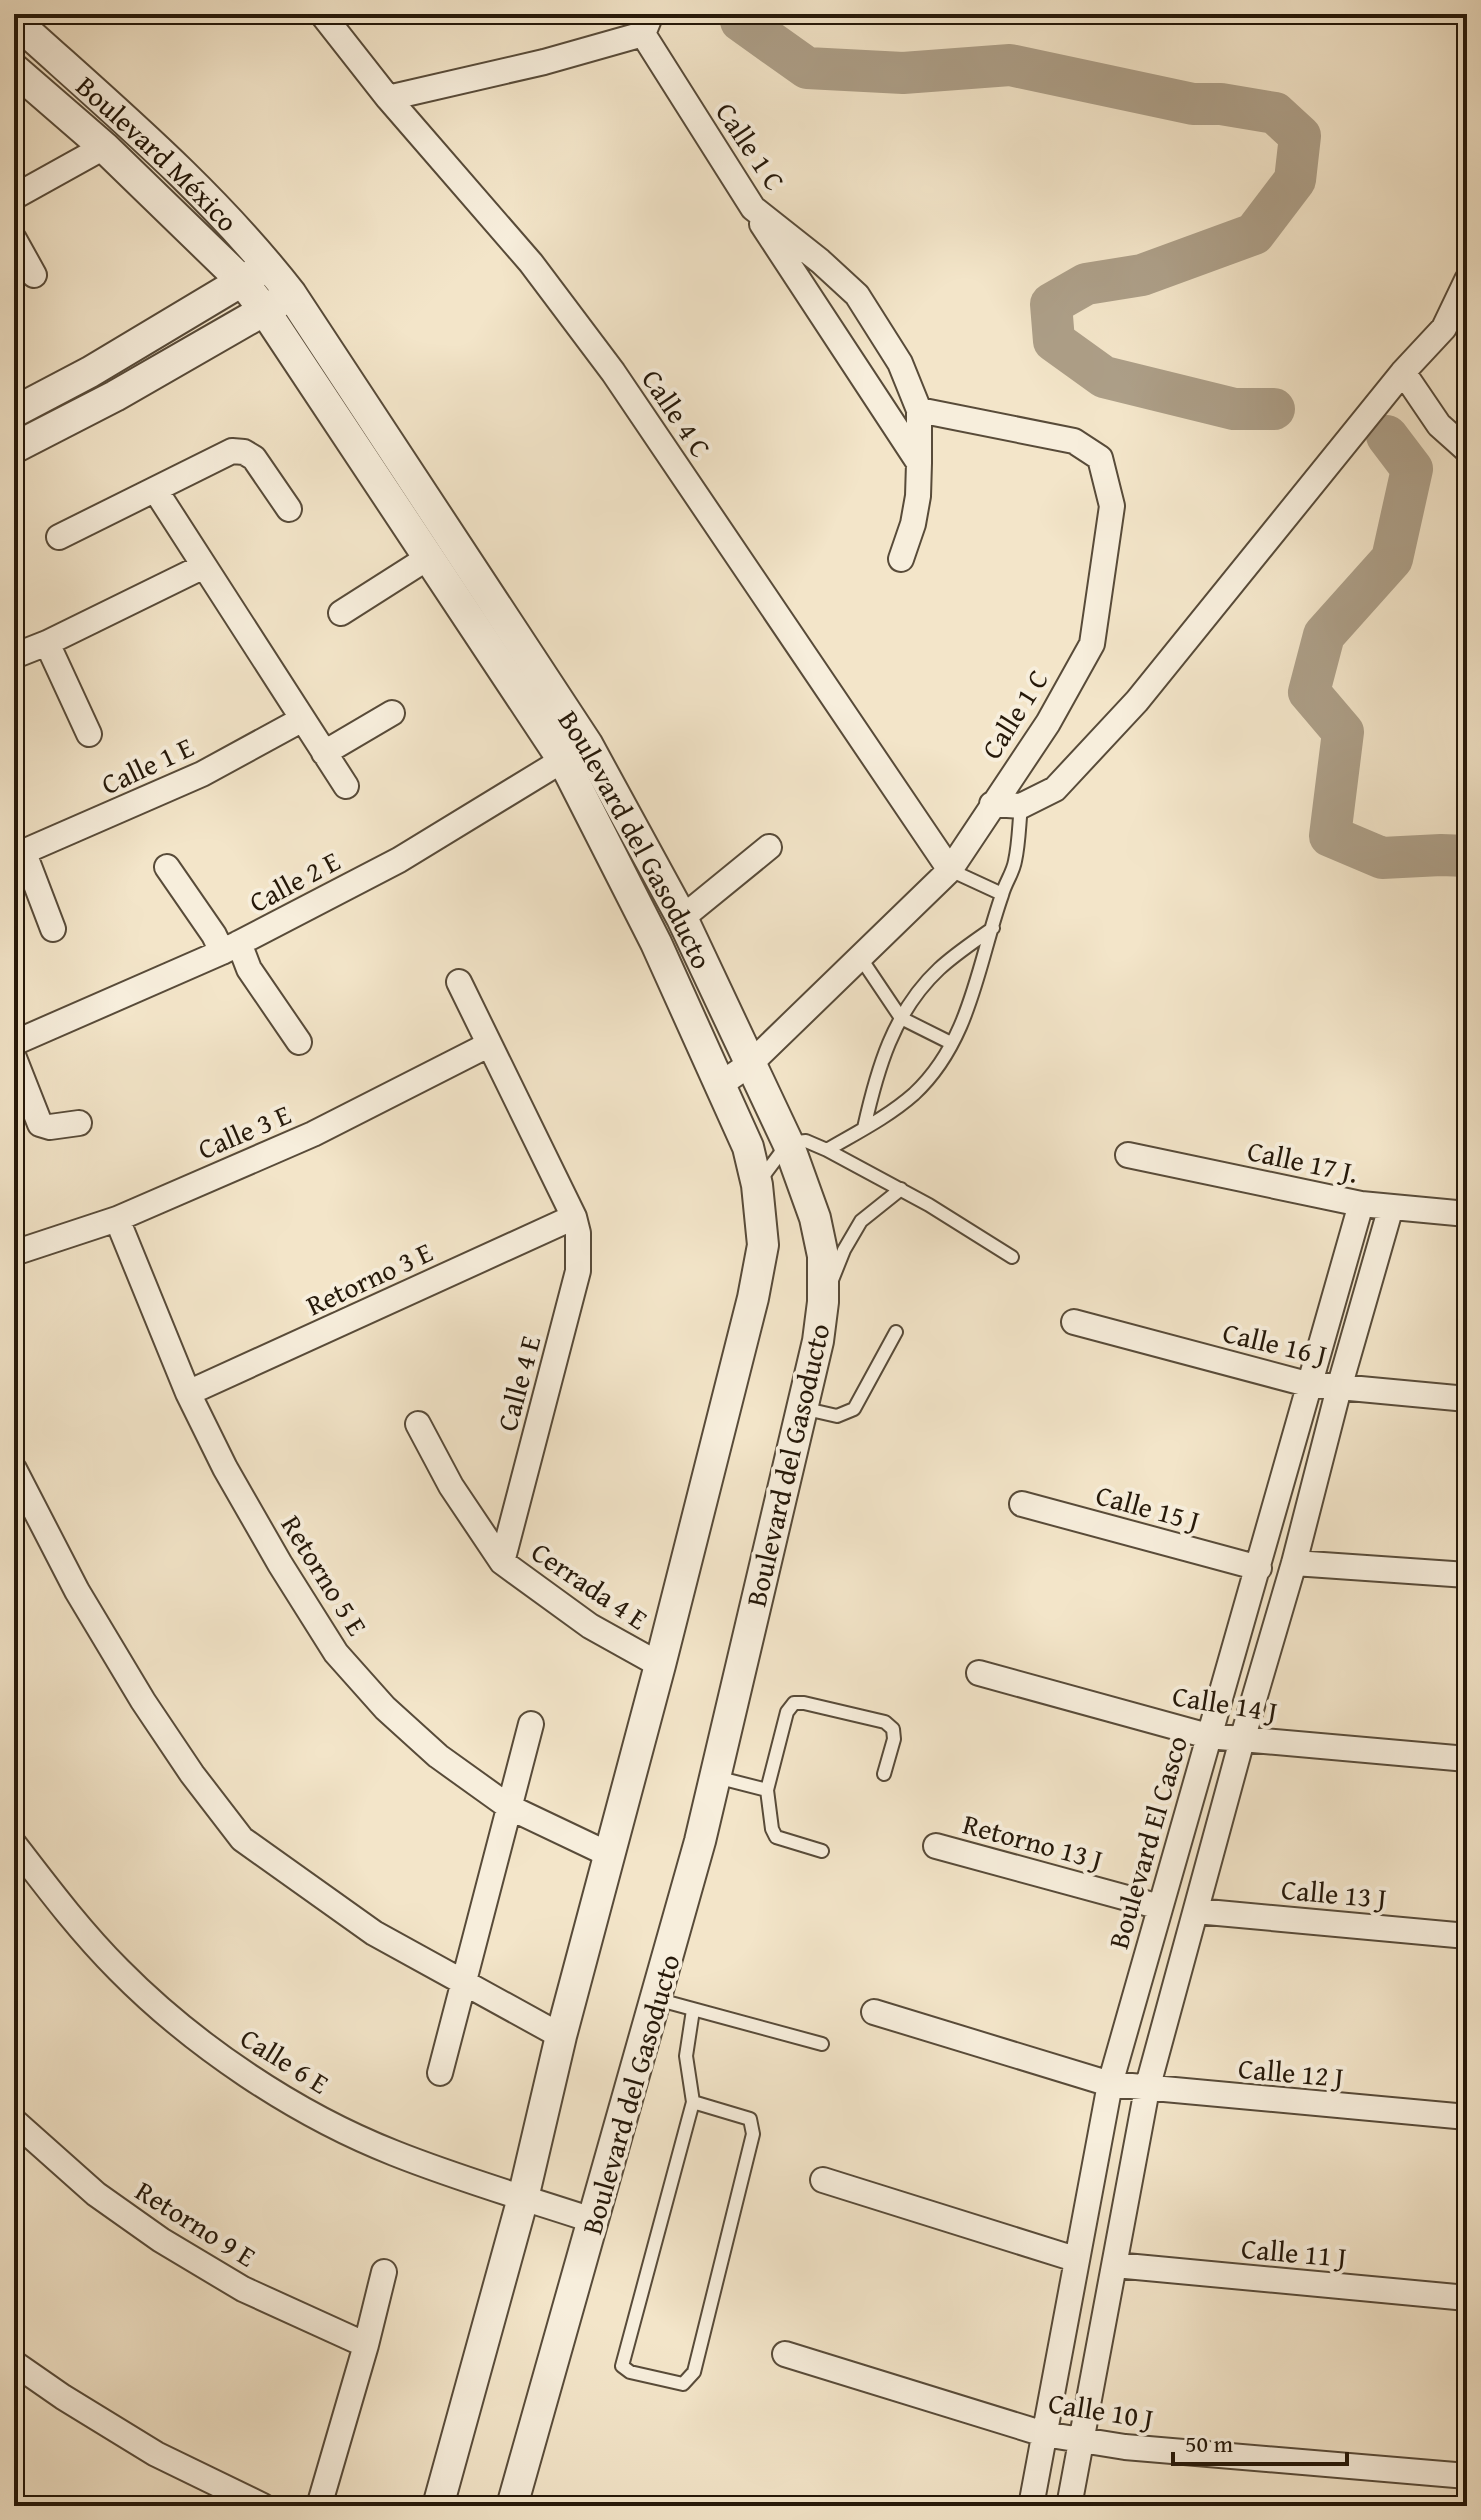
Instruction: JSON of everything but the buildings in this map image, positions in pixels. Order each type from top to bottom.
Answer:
[{"type":"street","name":"Calle 4 C","points":[[322,14],[388,98],[531,263],[613,372],[950,870]]},
{"type":"street","name":"Boulevard México","points":[[14,20],[148,141],[223,215],[291,294]]},
{"type":"street","points":[[388,98],[544,62],[647,24]]},
{"type":"street","name":"Calle 1 C","points":[[647,24],[753,208],[857,295],[900,363],[919,410],[918,496],[913,524],[901,559]]},
{"type":"street","name":"Boulevard México","points":[[14,69],[104,147],[242,281],[265,311]]},
{"type":"street","points":[[14,197],[104,147]]},
{"type":"street","points":[[753,208],[919,463]]},
{"type":"street","points":[[14,239],[34,275]]},
{"type":"street","points":[[14,412],[90,372],[269,265]]},
{"type":"street","points":[[992,804],[1021,806],[1055,789],[1137,701],[1403,372],[1444,328],[1467,280]]},
{"type":"street","points":[[14,448],[115,396],[291,294]]},
{"type":"street","name":"Boulevard del Gasoducto","points":[[291,294],[575,752],[682,918],[788,1143],[815,1218],[823,1256],[823,1302],[818,1341],[716,1777],[595,2221],[512,2506]]},
{"type":"street","name":"Boulevard del Gasoducto","points":[[265,311],[429,557],[575,752],[656,943],[748,1147],[757,1185],[763,1245],[753,1298],[561,2036],[523,2198],[438,2506]]},
{"type":"street","points":[[1403,372],[1439,425],[1467,450]]},
{"type":"street","name":"Calle 1 C","points":[[721,1084],[750,1064],[950,870],[1048,723],[1092,644],[1112,506],[1100,458],[1074,441],[919,410]]},
{"type":"street","points":[[59,537],[232,451],[244,452],[254,458],[289,509]]},
{"type":"street","points":[[156,491],[346,786]]},
{"type":"street","points":[[341,613],[429,557]]},
{"type":"street","points":[[14,656],[204,566]]},
{"type":"street","points":[[47,643],[89,734]]},
{"type":"street","points":[[324,753],[392,713]]},
{"type":"street","name":"Calle 1 E","points":[[19,854],[202,774],[301,720]]},
{"type":"street","name":"Calle 2 E","points":[[14,1043],[231,948],[399,860],[575,752]]},
{"type":"street","points":[[682,918],[769,847]]},
{"type":"street","points":[[19,854],[53,929]]},
{"type":"street","points":[[167,867],[214,935],[231,948],[249,969],[299,1042]]},
{"type":"street","points":[[459,982],[574,1217]]},
{"type":"street","name":"Calle 3 E","points":[[14,1253],[117,1219],[313,1134],[488,1045]]},
{"type":"street","points":[[14,1058],[40,1124],[50,1127],[79,1123]]},
{"type":"street","name":"Calle 17 J.","points":[[1128,1155],[1361,1204],[1467,1214]]},
{"type":"street","name":"Boulevard El Casco","points":[[1031,2506],[1075,2259],[1099,2081],[1160,1907],[1259,1568],[1307,1384],[1361,1204]]},
{"type":"street","points":[[1069,2506],[1147,2089],[1391,1207]]},
{"type":"street","name":"Retorno 3 E","points":[[188,1393],[574,1217]]},
{"type":"street","name":"Calle 4 E","points":[[502,1562],[578,1271],[579,1242],[574,1217]]},
{"type":"street","name":"Retorno 5 E","points":[[117,1219],[188,1393],[225,1468],[336,1653],[385,1708],[427,1746],[509,1807],[610,1855]]},
{"type":"street","name":"Calle 16 J","points":[[1074,1322],[1307,1384],[1467,1399]]},
{"type":"street","name":"Cerrada 4 E","points":[[418,1424],[451,1486],[502,1562],[590,1626],[660,1665]]},
{"type":"street","points":[[14,1469],[77,1591],[143,1701],[192,1774],[242,1839],[374,1933],[561,2036]]},
{"type":"street","name":"Calle 15 J","points":[[1022,1504],[1259,1568]]},
{"type":"street","points":[[1294,1563],[1467,1575]]},
{"type":"street","name":"Calle 14 J","points":[[979,1673],[1208,1736],[1467,1759]]},
{"type":"street","points":[[440,2073],[531,1724]]},
{"type":"street","name":"Calle 6 E","points":[[14,1844],[63,1908],[119,1971],[185,2029],[248,2075],[320,2118],[392,2152],[595,2221]]},
{"type":"street","name":"Retorno 13 J","points":[[936,1846],[1160,1907]]},
{"type":"street","name":"Calle 13 J","points":[[1196,1911],[1467,1936]]},
{"type":"street","name":"Calle 12 J","points":[[874,2012],[1099,2081],[1147,2089],[1467,2117]]},
{"type":"street","name":"Retorno 9 E","points":[[14,2121],[96,2194],[161,2240],[243,2289],[366,2345]]},
{"type":"street","points":[[823,2180],[1075,2259]]},
{"type":"street","name":"Calle 11 J","points":[[1115,2265],[1467,2298]]},
{"type":"street","points":[[319,2506],[384,2272]]},
{"type":"street","name":"Calle 10 J","points":[[785,2354],[1044,2434],[1125,2447],[1467,2476]]},
{"type":"street","points":[[14,2363],[156,2454],[263,2506]]},
{"type":"lane","points":[[827,1150],[891,1113],[916,1092],[937,1067],[951,1043],[977,984],[1002,894],[1015,863],[1021,806]]},
{"type":"lane","points":[[950,870],[1002,894]]},
{"type":"lane","points":[[864,1128],[884,1050],[901,1018],[918,992],[939,969],[993,928]]},
{"type":"lane","points":[[860,957],[901,1018],[951,1043]]},
{"type":"lane","points":[[757,1185],[788,1143],[806,1141],[901,1189],[1012,1257]]},
{"type":"lane","points":[[823,1302],[844,1250],[861,1221],[901,1189]]},
{"type":"lane","points":[[802,1408],[837,1416],[854,1409],[896,1332]]},
{"type":"lane","points":[[822,1851],[776,1837],[767,1790],[787,1712],[794,1703],[885,1722],[893,1729],[894,1739],[884,1774]]},
{"type":"lane","points":[[716,1777],[767,1790]]},
{"type":"lane","points":[[656,1999],[822,2044]]},
{"type":"lane","points":[[693,2010],[686,2056],[693,2102],[622,2366],[630,2372],[683,2384],[694,2372],[753,2134],[750,2119],[693,2102]]},
{"type":"waterway","points":[[745,14],[741,21],[807,68],[903,73],[1010,65],[1193,104],[1221,104],[1275,113],[1300,136],[1295,180],[1254,234],[1142,275],[1086,284],[1051,304],[1054,341],[1104,377],[1234,409],[1274,409]]},
{"type":"waterway","points":[[1387,436],[1412,469],[1392,559],[1324,635],[1309,692],[1343,732],[1330,836],[1382,858],[1467,856]]}]
